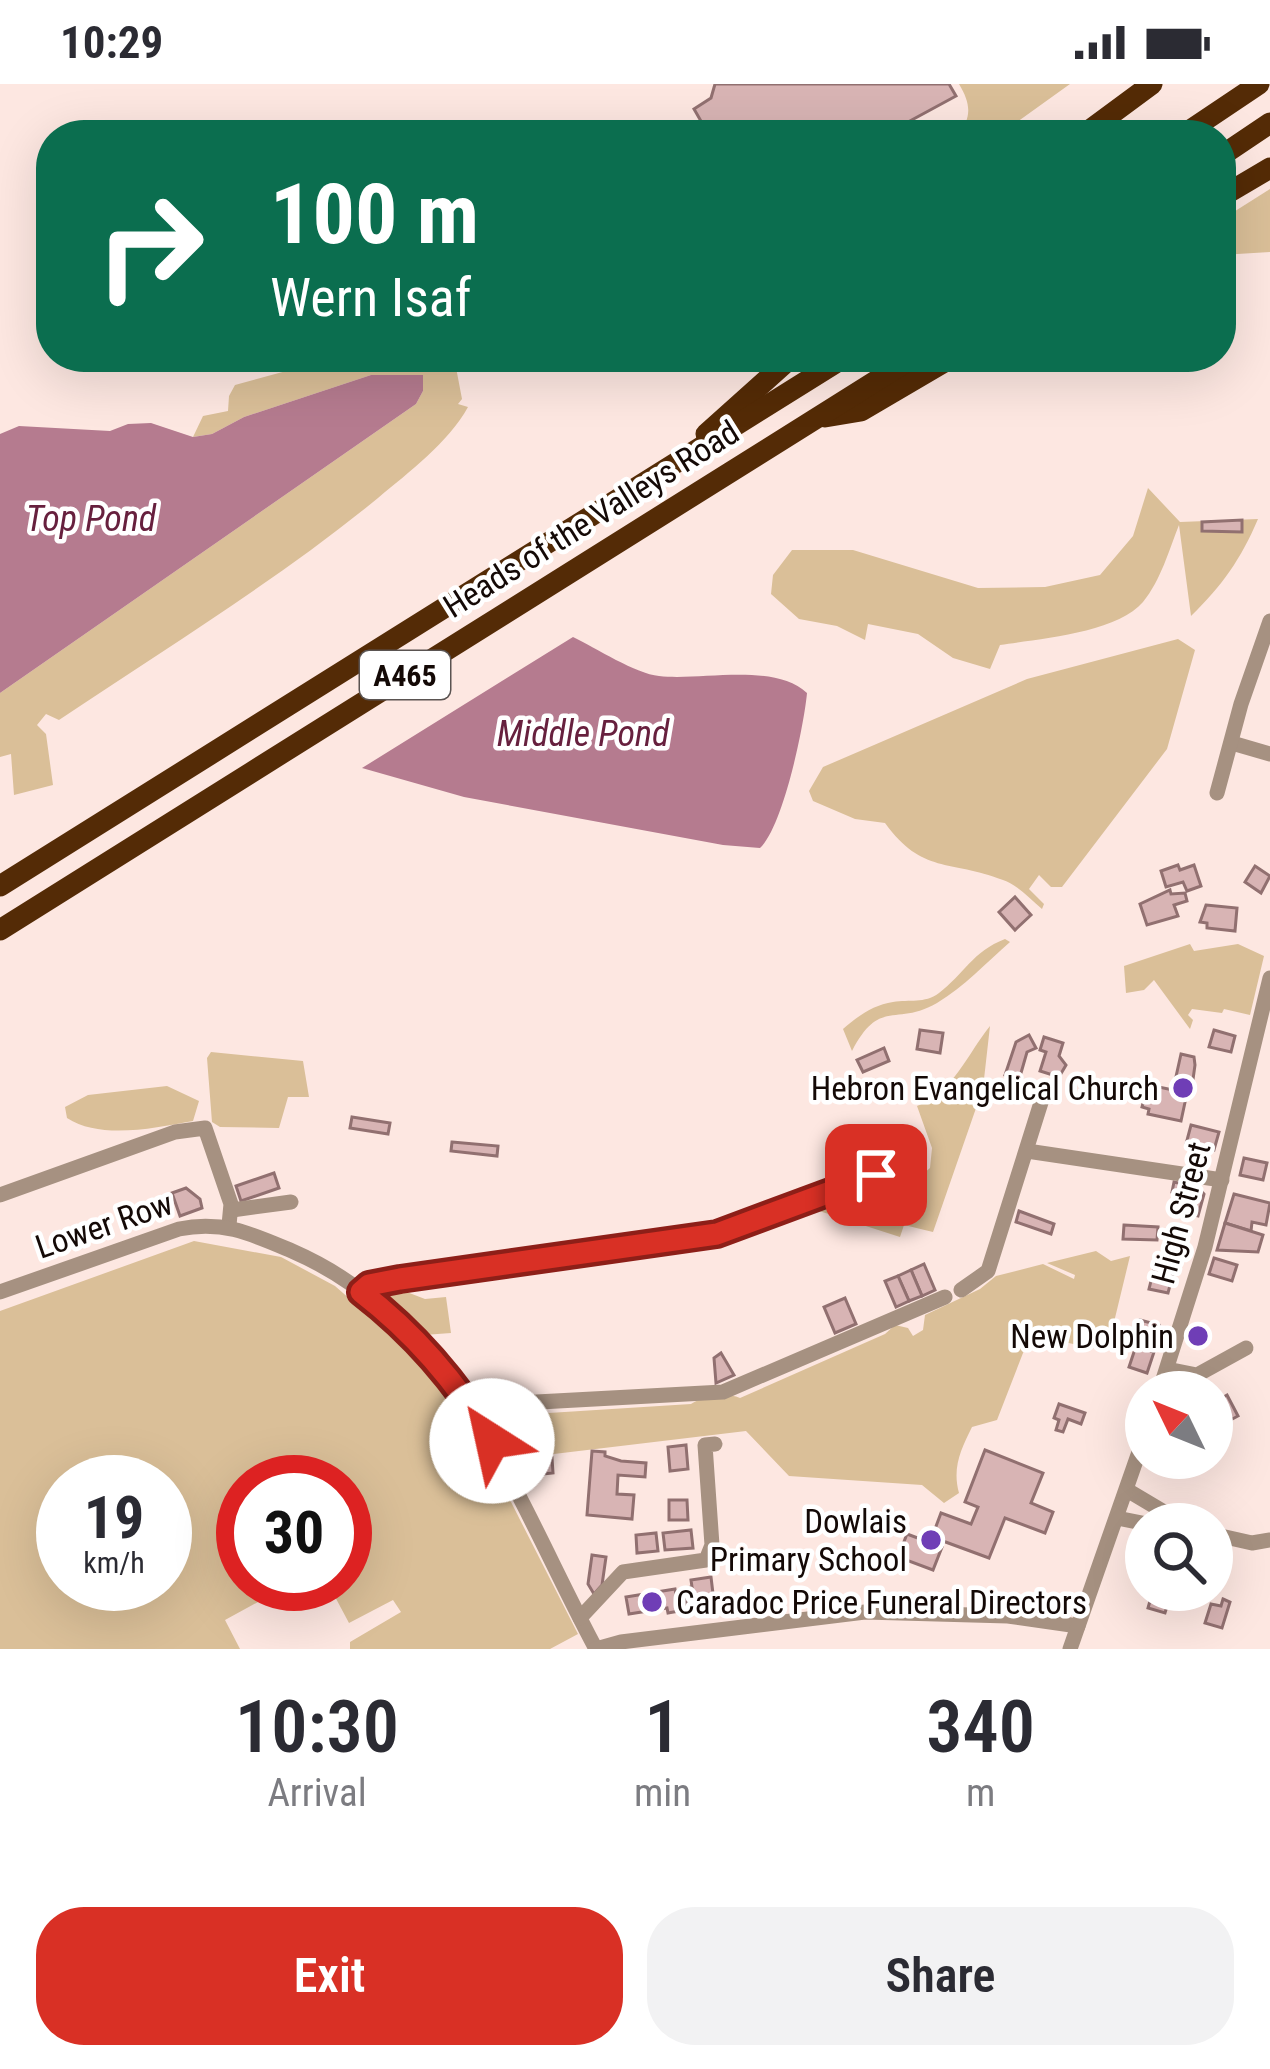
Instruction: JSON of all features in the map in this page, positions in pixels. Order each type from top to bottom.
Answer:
[{"type":"highway","points":[[1103,120],[1152,84]]},
{"type":"highway","points":[[1205,120],[1258,84]]},
{"type":"highway","points":[[1236,146],[1270,123]]},
{"type":"highway","points":[[1236,188],[1270,168]]},
{"type":"highway","points":[[656,478],[775,372]]},
{"type":"highway","name":"Heads of the Valleys Road","points":[[0,886],[822,372]]},
{"type":"highway","name":"Heads of the Valleys Road","points":[[0,930],[889,372]]},
{"type":"highway","points":[[811,420],[862,411],[928,372]]},
{"type":"street","points":[[1217,793],[1240,704],[1270,621]]},
{"type":"street","points":[[1232,743],[1270,754]]},
{"type":"street","name":"High Street","points":[[1167,1369],[1222,1180],[1270,978]]},
{"type":"street","points":[[477,1416],[501,1404],[723,1392],[913,1321],[988,1271],[1044,1093]]},
{"type":"street","points":[[0,1195],[176,1132],[205,1128],[231,1218],[321,1265],[392,1316],[477,1416],[596,1649],[865,1612],[1008,1616],[1078,1626]]},
{"type":"street","points":[[1027,1151],[1222,1180]]},
{"type":"street","points":[[361,1292],[383,1281],[717,1234],[876,1175],[881,1187]]},
{"type":"street","name":"Lower Row","points":[[0,1292],[178,1228],[291,1202]]},
{"type":"street","points":[[1167,1369],[1197,1375],[1246,1348]]},
{"type":"street","points":[[580,1618],[623,1572],[706,1560],[712,1545],[705,1445],[715,1444]]},
{"type":"street","points":[[1070,1649],[1131,1479]]},
{"type":"street","points":[[1127,1490],[1149,1503]]},
{"type":"street","points":[[1117,1518],[1125,1520]]},
{"type":"street","points":[[1233,1539],[1252,1544],[1270,1540]]},
{"type":"shaded area","points":[[959,84],[1070,84],[1020,120],[966,120],[966,98]]},
{"type":"shaded area","points":[[1270,189],[1270,252],[1236,254],[1236,211]]},
{"type":"shaded area","points":[[283,372],[457,372],[462,399],[458,404],[468,407],[427,456],[301,557],[59,720],[46,714],[37,725],[46,734],[53,785],[14,795],[11,754],[0,757],[0,693],[416,404],[423,391],[371,375],[193,437],[203,416],[228,411],[235,385]]},
{"type":"shaded area","points":[[1148,488],[1180,522],[1258,519],[1230,571],[1191,616],[1179,525],[1155,584],[1131,613],[1076,633],[1000,645],[990,669],[953,658],[918,634],[868,624],[865,640],[837,626],[799,619],[771,594],[773,575],[792,550],[853,550],[978,588],[1045,587],[1100,575],[1133,536]]},
{"type":"shaded area","points":[[1178,639],[1195,650],[1167,749],[1062,887],[1051,887],[1039,875],[1029,889],[1044,904],[1042,909],[1008,882],[912,851],[885,823],[855,819],[813,801],[809,791],[823,767],[1027,679]]},
{"type":"shaded area","points":[[1005,939],[1010,942],[947,997],[923,1010],[880,1018],[852,1051],[843,1029],[854,1020],[886,1003],[933,996],[985,950]]},
{"type":"shaded area","points":[[1190,944],[1194,951],[1238,944],[1264,956],[1250,1015],[1192,1009],[1190,1029],[1154,980],[1144,990],[1126,993],[1124,966]]},
{"type":"shaded area","points":[[990,1026],[983,1088],[933,1232],[904,1225],[900,1237],[816,1210],[863,1192],[874,1202],[903,1191],[930,1168],[932,1148],[917,1106],[950,1082]]},
{"type":"shaded area","points":[[211,1052],[303,1061],[309,1097],[288,1097],[279,1128],[220,1127],[212,1122],[207,1058]]},
{"type":"shaded area","points":[[167,1086],[199,1101],[193,1121],[112,1130],[67,1118],[65,1107],[88,1095]]},
{"type":"shaded area","points":[[194,1241],[281,1257],[335,1286],[415,1356],[479,1439],[578,1634],[550,1649],[350,1649],[350,1642],[401,1612],[393,1600],[372,1611],[372,1455],[216,1455],[216,1611],[242,1611],[225,1620],[240,1649],[0,1649],[0,1311]]},
{"type":"shaded area","points":[[1096,1251],[1111,1261],[1130,1256],[1107,1351],[1030,1335],[997,1420],[972,1427],[957,1467],[959,1493],[944,1503],[922,1485],[789,1476],[746,1431],[512,1459],[493,1420],[512,1410],[533,1414],[691,1404],[721,1395],[740,1398],[885,1334],[895,1325],[908,1328],[913,1336],[923,1330],[925,1315],[980,1289],[996,1276],[1043,1264],[1074,1279],[1075,1275],[1047,1263]]},
{"type":"shaded area","points":[[399,1289],[425,1299],[446,1297],[451,1333],[424,1335],[389,1299]]},
{"type":"shaded area","points":[[343,1611],[372,1611],[349,1623]]},
{"type":"water","name":"Top Pond","points":[[371,375],[423,375],[423,391],[416,404],[0,693],[0,434],[19,426],[110,431],[151,423],[193,437],[212,434],[244,417]]},
{"type":"water","name":"Middle Pond","points":[[573,637],[650,674],[756,675],[793,684],[807,693],[784,798],[760,848],[464,797],[362,768]]},
{"type":"building","points":[[715,84],[949,84],[956,96],[912,120],[700,120],[694,109],[711,98]]},
{"type":"building","points":[[1242,520],[1242,532],[1202,531],[1202,522]]},
{"type":"building","points":[[1178,865],[1180,870],[1194,865],[1201,886],[1187,891],[1183,882],[1166,887],[1161,871]]},
{"type":"building","points":[[1255,866],[1270,876],[1261,893],[1245,882]]},
{"type":"building","points":[[1170,890],[1171,894],[1185,893],[1187,901],[1174,905],[1178,916],[1147,925],[1140,904]]},
{"type":"building","points":[[1015,897],[1031,915],[1015,930],[999,912]]},
{"type":"building","points":[[1206,905],[1237,908],[1235,931],[1207,928],[1207,923],[1200,922]]},
{"type":"building","points":[[920,1030],[943,1033],[940,1053],[917,1049]]},
{"type":"building","points":[[1214,1030],[1235,1036],[1231,1052],[1209,1047]]},
{"type":"building","points":[[1029,1035],[1036,1048],[1027,1052],[1019,1080],[1005,1075],[1016,1042]]},
{"type":"building","points":[[1044,1037],[1063,1043],[1059,1056],[1066,1065],[1059,1077],[1040,1071],[1046,1052],[1040,1050]]},
{"type":"building","points":[[884,1048],[889,1061],[863,1072],[857,1060]]},
{"type":"building","name":"Hebron Evangelical Church","points":[[1181,1054],[1194,1057],[1195,1065],[1181,1121],[1148,1114],[1149,1109],[1142,1107],[1146,1092],[1153,1094],[1154,1086],[1173,1090]]},
{"type":"building","points":[[352,1117],[390,1123],[388,1134],[350,1128]]},
{"type":"building","points":[[1191,1125],[1219,1132],[1214,1150],[1207,1148],[1206,1153],[1189,1148]]},
{"type":"building","points":[[452,1142],[498,1146],[497,1156],[451,1151]]},
{"type":"building","points":[[1244,1158],[1267,1163],[1263,1180],[1240,1175]]},
{"type":"building","points":[[274,1173],[279,1188],[241,1201],[236,1186]]},
{"type":"building","points":[[1174,1182],[1199,1188],[1204,1194],[1198,1216],[1174,1210],[1178,1193],[1172,1192]]},
{"type":"building","points":[[186,1188],[200,1199],[202,1208],[180,1216],[172,1193]]},
{"type":"building","points":[[1234,1194],[1270,1203],[1266,1225],[1252,1222],[1251,1231],[1225,1223]]},
{"type":"building","points":[[1019,1211],[1054,1224],[1051,1234],[1016,1222]]},
{"type":"building","points":[[1225,1223],[1263,1235],[1258,1252],[1217,1250]]},
{"type":"building","points":[[1124,1225],[1158,1227],[1157,1240],[1123,1239]]},
{"type":"building","points":[[1214,1258],[1237,1265],[1232,1281],[1209,1274]]},
{"type":"building","points":[[924,1264],[935,1290],[922,1296],[911,1270]]},
{"type":"building","points":[[1155,1265],[1174,1270],[1168,1293],[1149,1289]]},
{"type":"building","points":[[911,1270],[922,1296],[909,1301],[898,1276]]},
{"type":"building","points":[[898,1276],[909,1301],[896,1307],[885,1281]]},
{"type":"building","points":[[845,1298],[856,1324],[835,1333],[824,1307]]},
{"type":"building","points":[[1140,1320],[1159,1325],[1153,1348],[1134,1343]]},
{"type":"building","points":[[1136,1346],[1154,1352],[1148,1371],[1129,1367]]},
{"type":"building","points":[[721,1353],[734,1375],[716,1383],[714,1358]]},
{"type":"building","points":[[1059,1404],[1085,1413],[1081,1424],[1068,1419],[1063,1432],[1056,1430]]},
{"type":"building","points":[[686,1445],[688,1469],[670,1471],[668,1447]]},
{"type":"building","points":[[985,1450],[1043,1473],[1031,1503],[1053,1512],[1045,1533],[1005,1518],[989,1558],[932,1537],[941,1513],[971,1524],[978,1507],[965,1502]]},
{"type":"building","points":[[592,1451],[646,1463],[645,1477],[618,1475],[617,1494],[634,1495],[632,1519],[587,1515]]},
{"type":"building","points":[[552,1458],[553,1473],[524,1476],[523,1461]]},
{"type":"building","points":[[669,1500],[687,1500],[688,1520],[669,1520]]},
{"type":"building","points":[[691,1530],[693,1548],[665,1550],[663,1533]]},
{"type":"building","points":[[656,1533],[658,1551],[637,1553],[636,1535]]},
{"type":"building","points":[[907,1534],[942,1547],[933,1570],[898,1557]]},
{"type":"building","points":[[760,1552],[763,1571],[734,1570],[732,1555]]},
{"type":"building","points":[[592,1555],[606,1557],[602,1585],[594,1594],[588,1584]]},
{"type":"building","points":[[711,1577],[714,1602],[687,1606],[685,1588],[692,1587],[691,1580]]},
{"type":"building","name":"Caradoc Price Funeral Directors","points":[[675,1589],[679,1611],[668,1613],[667,1608],[629,1614],[626,1597]]},
{"type":"building","points":[[1209,1611],[1227,1611],[1222,1628],[1205,1623]]},
{"type":"place","name":"Hebron Evangelical Church","points":[[1183,1088]]},
{"type":"place","name":"New Dolphin","points":[[1198,1336]]},
{"type":"place","name":"Dowlais Primary School","points":[[931,1540]]},
{"type":"place","name":"Caradoc Price Funeral Directors","points":[[652,1602]]},
{"type":"route","points":[[492,1441],[418,1344],[361,1292],[365,1287],[717,1234],[876,1175]]}]
